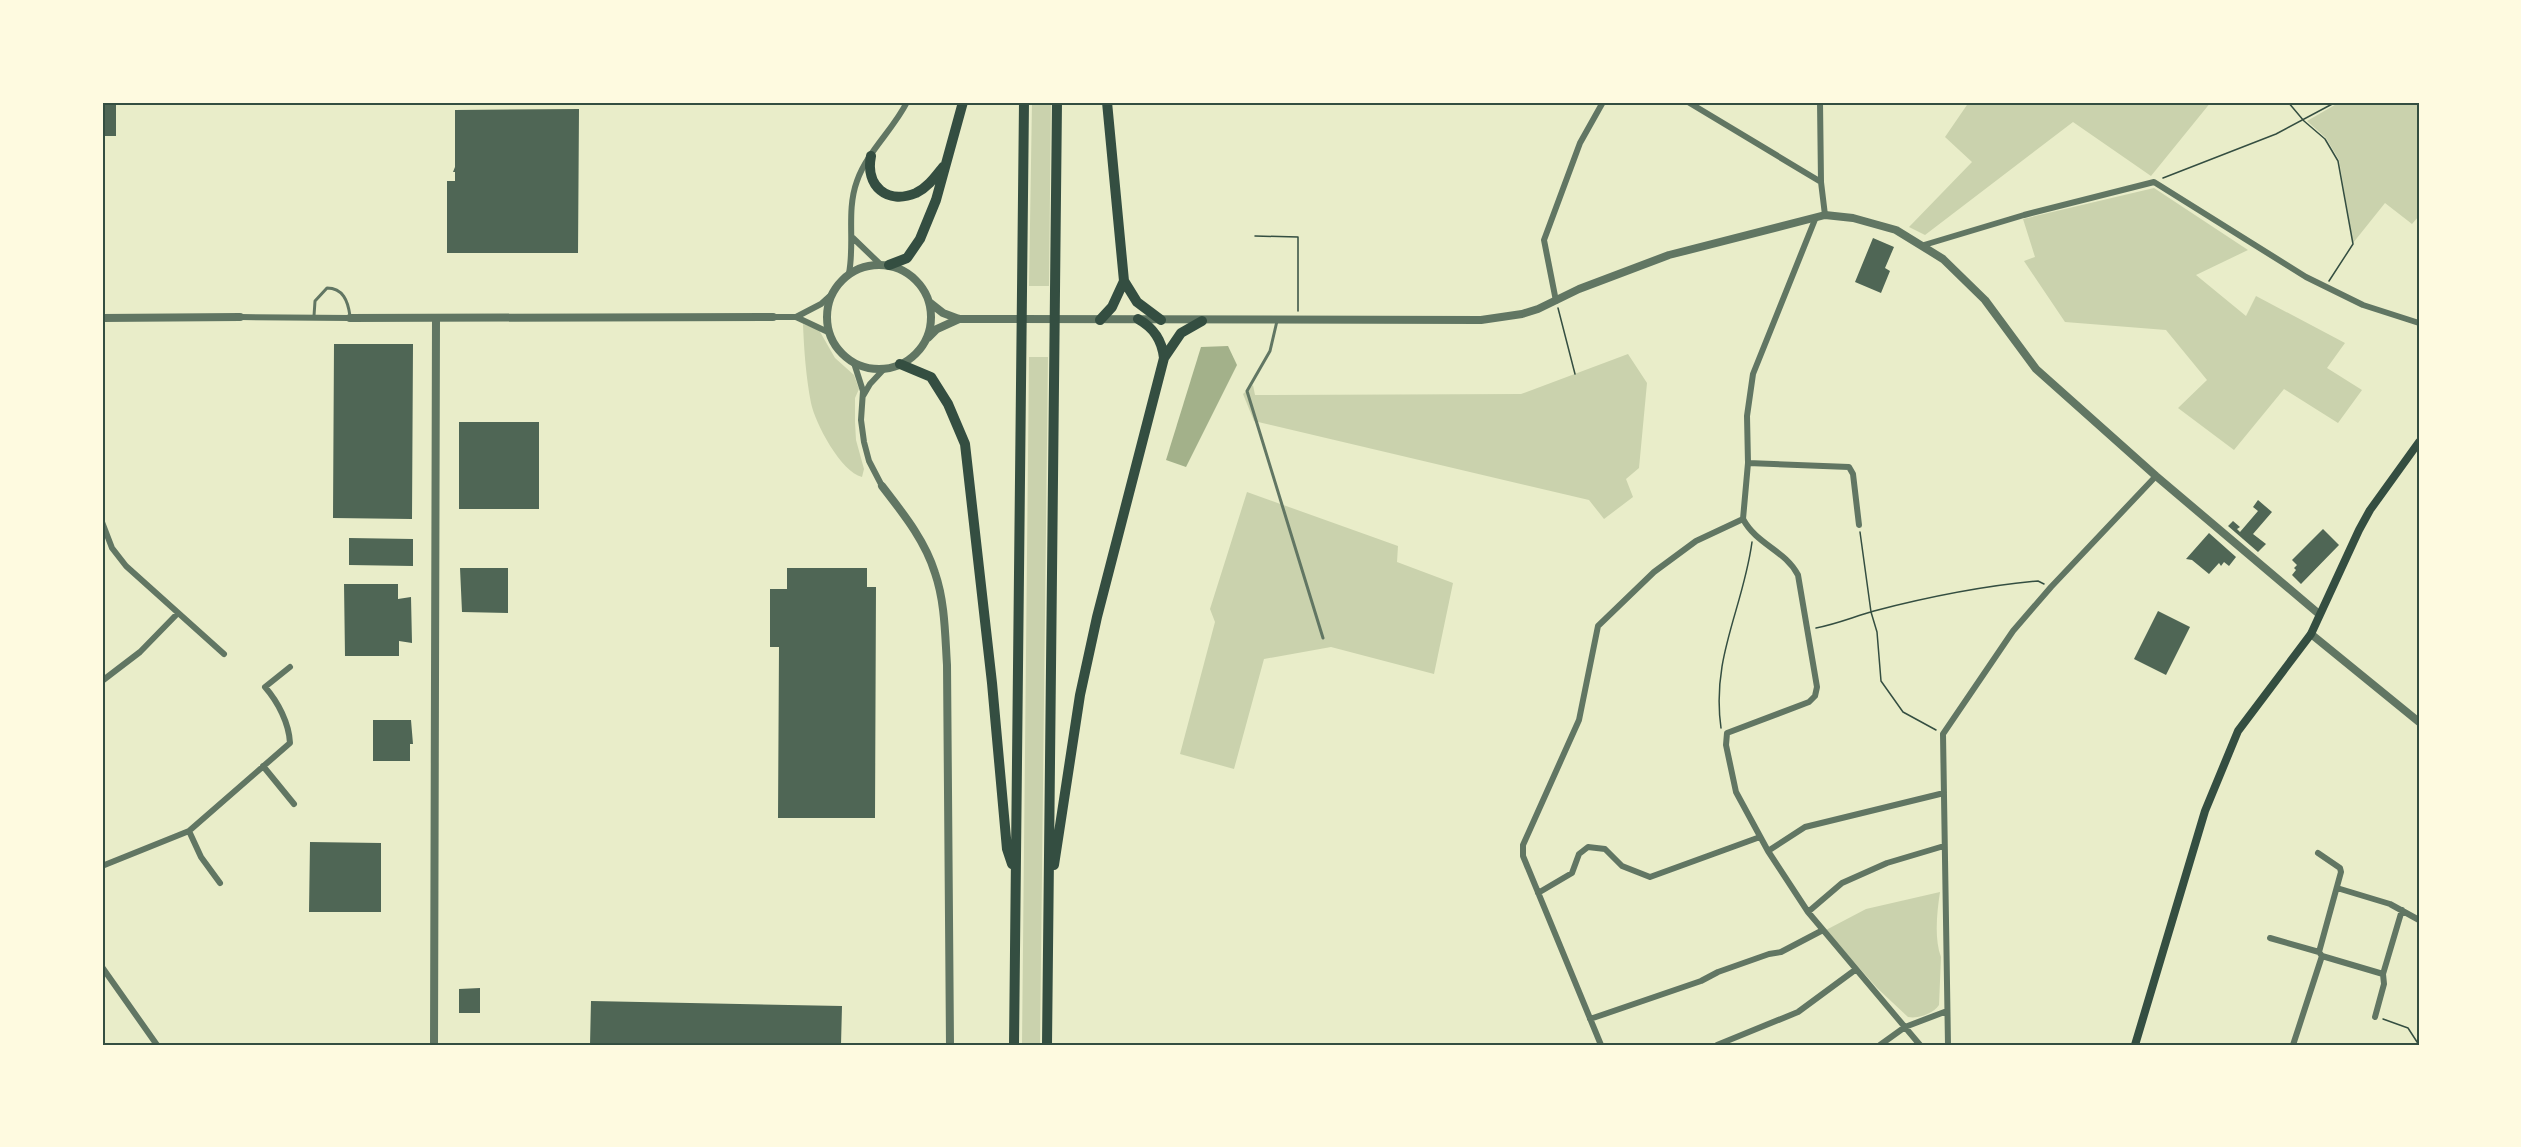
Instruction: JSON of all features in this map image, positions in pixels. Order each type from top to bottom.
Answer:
[{"type":"highway","points":[[884,265],[906,258],[917,245],[936,200],[963,102]]},
{"type":"highway","points":[[1014,1045],[1024,102]]},
{"type":"highway","points":[[1047,1045],[1057,102]]},
{"type":"highway","points":[[1107,102],[1125,281],[1137,302],[1161,320]]},
{"type":"highway","points":[[871,156],[870,175],[874,185],[885,194],[896,196],[909,195],[923,189],[947,162]]},
{"type":"highway","points":[[1100,320],[1112,307],[1125,281]]},
{"type":"highway","points":[[1138,320],[1149,326],[1156,334],[1164,358]]},
{"type":"highway","points":[[1049,883],[1057,851],[1066,774],[1080,695],[1097,617],[1164,358],[1181,333],[1202,321]]},
{"type":"highway","points":[[900,364],[931,377],[948,404],[965,444],[990,660],[1007,849],[1015,873]]},
{"type":"main road","points":[[2135,1045],[2205,811],[2238,730],[2311,634],[2370,510],[2419,442]]},
{"type":"street","points":[[849,273],[852,237],[851,212],[855,188],[860,174],[907,102]]},
{"type":"street","points":[[1556,301],[1544,240],[1580,143],[1603,102]]},
{"type":"street","points":[[1688,102],[1821,182]]},
{"type":"street","points":[[1820,102],[1821,182],[1825,215]]},
{"type":"street","points":[[1924,245],[2024,215],[2154,182],[2285,264],[2326,286],[2363,304],[2419,323]]},
{"type":"street","points":[[929,302],[942,313],[958,319],[1481,320],[1522,314],[1579,289],[1669,255],[1825,215],[1853,218],[1896,230],[1924,245],[1943,259],[1985,300],[2036,369],[2156,476],[2319,614]]},
{"type":"street","points":[[1816,218],[1755,367],[1747,416],[1748,463],[1743,519],[1753,535],[1796,570],[1802,586],[1818,687],[1812,700],[1736,728],[1725,736],[1736,792],[1768,851],[1808,912],[1920,1045]]},
{"type":"street","points":[[852,237],[884,265]]},
{"type":"street","points":[[796,317],[821,304],[849,273],[861,267],[884,265],[907,272],[921,285],[929,302],[931,320],[926,339]]},
{"type":"street","points":[[831,295],[827,310],[828,332],[834,344],[854,363],[868,368],[884,369],[900,364],[915,354],[926,339],[937,330],[958,319]]},
{"type":"street","points":[[102,318],[796,317],[828,332]]},
{"type":"street","points":[[434,1045],[436,318]]},
{"type":"street","points":[[854,363],[863,397],[861,420],[869,461],[882,486],[906,518],[922,545],[935,572],[943,611],[947,665],[950,1045]]},
{"type":"street","points":[[863,397],[870,384],[884,369]]},
{"type":"street","points":[[1748,463],[1849,467],[1853,474],[1859,525]]},
{"type":"street","points":[[1948,1045],[1943,734],[2013,631],[2051,587],[2156,476]]},
{"type":"street","points":[[1601,1045],[1523,856],[1523,845],[1580,720],[1598,626],[1654,572],[1696,541],[1743,519]]},
{"type":"street","points":[[102,522],[112,548],[126,566],[224,654]]},
{"type":"street","points":[[102,681],[140,652],[178,613]]},
{"type":"street","points":[[2311,634],[2419,722]]},
{"type":"street","points":[[102,866],[189,831],[290,743],[289,732],[276,701],[265,687],[290,667]]},
{"type":"street","points":[[263,766],[294,804]]},
{"type":"street","points":[[1768,851],[1805,827],[1944,793]]},
{"type":"street","points":[[189,831],[201,857],[220,883]]},
{"type":"street","points":[[1538,893],[1572,873],[1580,854],[1588,848],[1605,849],[1622,866],[1650,877],[1760,837]]},
{"type":"street","points":[[1808,912],[1842,883],[1887,863],[1944,846]]},
{"type":"street","points":[[2293,1045],[2341,873],[2340,868],[2318,853]]},
{"type":"street","points":[[2337,888],[2390,904],[2419,920]]},
{"type":"street","points":[[2375,1017],[2384,984],[2383,974],[2402,910]]},
{"type":"street","points":[[1590,1019],[1701,981],[1718,972],[1769,954],[1781,952],[1823,930]]},
{"type":"street","points":[[2270,938],[2383,974]]},
{"type":"street","points":[[102,967],[157,1045]]},
{"type":"street","points":[[1717,1045],[1798,1012],[1855,970]]},
{"type":"street","points":[[1880,1045],[1905,1027],[1947,1011]]},
{"type":"lane","points":[[314,317],[315,300],[319,293],[327,288],[335,288],[342,293],[350,318]]},
{"type":"lane","points":[[1277,321],[1270,351],[1247,391],[1323,638]]},
{"type":"path","points":[[2288,102],[2304,121],[2325,139],[2338,161],[2353,244],[2326,286]]},
{"type":"path","points":[[2154,182],[2304,121],[2336,102]]},
{"type":"path","points":[[1255,236],[1298,237],[1298,321]]},
{"type":"path","points":[[1556,301],[1575,374]]},
{"type":"path","points":[[1859,525],[1876,632],[1881,681],[1903,712],[1943,734]]},
{"type":"path","points":[[1725,736],[1720,724],[1719,674],[1746,573],[1753,535]]},
{"type":"path","points":[[1809,630],[1841,624],[1871,612],[1974,588],[2038,581],[2051,587]]},
{"type":"path","points":[[2375,1017],[2404,1026],[2413,1033],[2419,1045]]},
{"type":"shaded area","points":[[1032,102],[1051,102],[1049,286],[1029,286]]},
{"type":"shaded area","points":[[1969,102],[2211,102],[2151,176],[2073,122],[1925,235],[1909,227],[1972,162],[1945,137]]},
{"type":"shaded area","points":[[2340,102],[2419,102],[2419,216],[2412,224],[2385,203],[2353,243],[2339,160],[2326,138],[2307,121]]},
{"type":"shaded area","points":[[2154,188],[2248,250],[2196,275],[2246,316],[2256,296],[2345,343],[2327,368],[2362,390],[2338,423],[2284,389],[2234,450],[2178,408],[2207,380],[2166,330],[2065,322],[2024,261],[2035,257],[2023,219]]},
{"type":"shaded area","points":[[803,324],[819,330],[835,358],[854,375],[859,389],[855,398],[855,422],[856,440],[864,469],[862,477],[854,473],[838,457],[823,434],[813,412]]},
{"type":"shaded area","points":[[1228,346],[1237,365],[1186,467],[1166,460],[1201,347]]},
{"type":"shaded area","points":[[1628,354],[1647,383],[1639,468],[1626,479],[1633,497],[1604,519],[1589,500],[1254,421],[1243,394],[1253,385],[1255,395],[1521,394]]},
{"type":"shaded area","points":[[1029,357],[1048,357],[1040,1045],[1022,1045]]},
{"type":"shaded area","points":[[1247,492],[1398,546],[1397,562],[1453,583],[1434,674],[1331,647],[1264,659],[1234,769],[1180,754],[1215,622],[1210,609]]},
{"type":"shaded area","points":[[1940,892],[1937,925],[1937,942],[1941,957],[1939,1005],[1925,1015],[1908,1017],[1877,988],[1826,930],[1866,909]]},
{"type":"building","points":[[102,102],[116,102],[116,136],[102,136]]},
{"type":"building","points":[[579,109],[578,253],[447,253],[447,181],[455,181],[455,172],[453,172],[455,167],[455,110]]},
{"type":"building","points":[[1873,238],[1894,247],[1885,268],[1890,271],[1881,293],[1855,282]]},
{"type":"building","points":[[334,344],[413,344],[412,519],[333,518]]},
{"type":"building","points":[[459,422],[539,422],[539,509],[459,509]]},
{"type":"building","points":[[2258,500],[2272,512],[2253,534],[2266,544],[2258,552],[2228,526],[2233,521],[2240,527],[2237,529],[2240,532],[2258,511],[2253,507]]},
{"type":"building","points":[[2323,529],[2339,545],[2301,584],[2292,575],[2297,565],[2292,560]]},
{"type":"building","points":[[2209,533],[2236,557],[2229,566],[2224,562],[2221,566],[2219,563],[2209,574],[2192,560],[2186,559]]},
{"type":"building","points":[[349,538],[413,539],[413,566],[349,565]]},
{"type":"building","points":[[460,568],[508,568],[508,613],[462,612]]},
{"type":"building","points":[[787,568],[867,568],[867,587],[876,587],[875,818],[778,818],[779,647],[770,647],[770,589],[787,589]]},
{"type":"building","points":[[344,584],[398,584],[398,599],[411,597],[412,643],[399,641],[399,656],[345,656]]},
{"type":"building","points":[[2158,611],[2190,627],[2166,675],[2134,659]]},
{"type":"building","points":[[373,720],[411,720],[413,744],[410,744],[410,761],[373,761]]},
{"type":"building","points":[[310,842],[381,843],[381,912],[309,912]]},
{"type":"building","points":[[480,988],[480,1013],[459,1013],[459,989]]},
{"type":"building","points":[[591,1001],[842,1006],[841,1045],[590,1045]]}]
